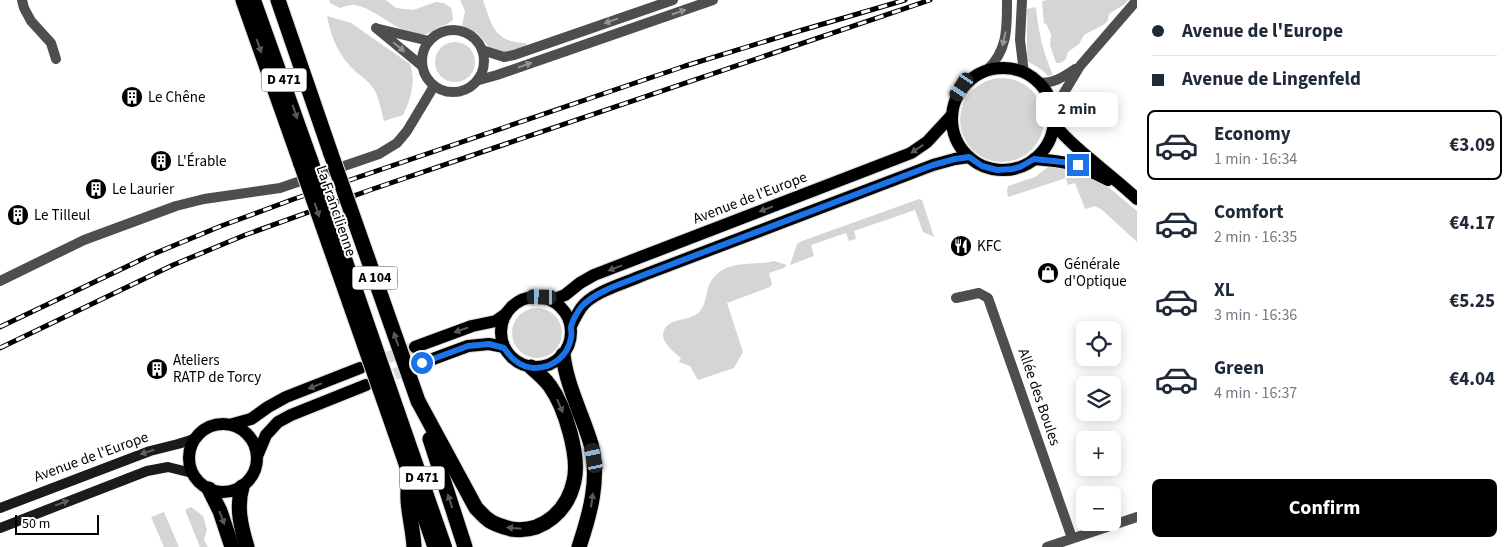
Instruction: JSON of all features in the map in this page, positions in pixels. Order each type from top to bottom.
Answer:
[{"type":"highway","name":"La Francilienne","points":[[243,0],[306,162],[392,410],[410,475],[435,547]]},
{"type":"highway","name":"La Francilienne","points":[[278,0],[418,402],[465,547]]},
{"type":"highway","points":[[563,355],[567,378],[594,458],[590,511],[579,547]]},
{"type":"highway","points":[[418,402],[476,508],[490,522],[502,527],[517,530],[532,528],[545,523],[564,506],[575,480],[576,470],[571,437],[558,400],[551,387],[531,368]]},
{"type":"highway","points":[[410,475],[407,494],[414,547]]},
{"type":"highway","points":[[242,487],[238,502],[241,526],[247,547]]},
{"type":"highway","points":[[209,489],[220,511],[232,547]]},
{"type":"main road","name":"D 471","points":[[255,0],[306,162]]},
{"type":"main road","points":[[1006,68],[1024,73],[1039,83],[1048,96],[1053,111],[1054,124],[1047,144],[1034,159],[1020,167],[1005,170],[989,168],[975,162],[963,152],[953,131],[953,105],[962,87],[978,74],[987,70],[1006,68]]},
{"type":"main road","name":"Avenue de l'Europe","points":[[552,300],[565,295],[580,283],[594,276],[911,153],[927,142],[952,115]]},
{"type":"main road","points":[[1054,124],[1067,140],[1133,195]]},
{"type":"main road","points":[[571,326],[581,308],[588,300],[598,294],[933,165],[969,157]]},
{"type":"main road","points":[[1034,159],[1078,165],[1133,195]]},
{"type":"main road","points":[[415,347],[472,326],[496,321],[521,300],[536,297],[552,300],[565,311],[571,326],[571,339],[567,350],[557,361],[549,366],[531,368],[518,363],[504,348],[501,330],[506,314]]},
{"type":"main road","points":[[422,363],[468,346],[489,344],[504,348]]},
{"type":"main road","name":"Avenue de l'Europe","points":[[0,508],[150,451],[194,438],[200,432],[215,424],[233,424],[251,419],[286,397],[360,368]]},
{"type":"main road","points":[[194,438],[188,456],[192,473],[199,483],[217,492],[234,490],[242,487],[254,473],[258,454],[266,435],[278,422],[366,385]]},
{"type":"main road","name":"D 471","points":[[392,410],[446,547]]},
{"type":"main road","points":[[233,424],[250,436],[258,454]]},
{"type":"main road","points":[[0,528],[148,471],[168,467],[192,473]]},
{"type":"street","points":[[22,0],[31,21],[51,43],[56,59]]},
{"type":"street","points":[[482,50],[504,57],[514,55],[674,0]]},
{"type":"street","points":[[479,80],[713,0]]},
{"type":"street","points":[[1022,0],[1020,40],[1024,73]]},
{"type":"street","points":[[1053,111],[1080,66],[1137,0]]},
{"type":"street","points":[[987,70],[996,62],[1001,52],[1006,28],[1007,1]]},
{"type":"street","points":[[422,66],[376,28],[429,41]]},
{"type":"street","points":[[455,30],[464,32],[478,42],[482,50],[485,60],[484,70],[479,80],[472,87],[462,92],[452,93],[442,91],[428,81],[422,66],[422,57],[429,41],[437,35],[455,30]]},
{"type":"street","points":[[1039,83],[1059,81],[1080,66]]},
{"type":"street","points":[[0,282],[84,240],[176,206],[204,199],[280,188],[379,154],[397,143],[407,131],[434,86]]},
{"type":"street","name":"Allée des Boules","points":[[956,298],[979,293],[988,298],[1072,538]]},
{"type":"street","points":[[1047,547],[1137,517]]},
{"type":"shaded area","points":[[329,0],[386,0],[396,8],[413,10],[436,2],[444,3],[452,10],[453,20],[428,33],[417,34],[399,28],[364,8],[349,5],[340,8],[330,3]]},
{"type":"shaded area","points":[[460,0],[483,0],[496,31],[507,40],[526,43],[527,46],[507,52],[489,47],[478,34],[462,26],[465,11]]},
{"type":"shaded area","points":[[1128,0],[1109,14],[1105,24],[1084,35],[1079,44],[1068,52],[1066,59],[1061,63],[1056,63],[1050,45],[1051,35],[1046,23],[1044,24],[1042,1]]},
{"type":"shaded area","points":[[1036,7],[1046,58],[1053,75],[1048,76],[1027,61],[1027,9]]},
{"type":"shaded area","points":[[327,16],[351,23],[410,64],[413,77],[412,90],[403,115],[384,121],[375,91],[349,65],[340,53],[333,39]]},
{"type":"shaded area","points":[[451,42],[459,42],[466,45],[472,51],[475,62],[472,73],[466,79],[459,82],[451,82],[444,79],[438,73],[435,66],[435,58],[438,51],[444,45]]},
{"type":"shaded area","points":[[1002,78],[1018,81],[1032,90],[1041,104],[1044,120],[1041,136],[1032,150],[1018,159],[1002,162],[986,159],[972,150],[963,136],[960,120],[963,104],[972,90],[986,81]]},
{"type":"shaded area","points":[[1069,166],[1106,185],[1137,211],[1137,242],[1101,209],[1095,206],[1085,209],[1075,183],[1068,185],[1066,178],[1008,197],[1008,186],[1035,177],[1048,167]]},
{"type":"shaded area","points":[[919,199],[922,200],[934,237],[923,232],[915,210],[854,231],[856,239],[849,241],[846,233],[811,245],[814,256],[790,265],[797,244],[802,241]]},
{"type":"shaded area","points":[[774,261],[787,265],[784,268],[769,273],[772,284],[770,287],[727,303],[743,352],[734,368],[698,380],[690,366],[679,362],[681,358],[665,342],[663,338],[664,330],[671,323],[691,317],[700,311],[705,302],[709,285],[722,270],[738,265]]},
{"type":"shaded area","points":[[537,308],[547,310],[555,315],[560,323],[562,333],[560,343],[555,351],[547,356],[537,358],[527,356],[519,351],[514,343],[512,333],[514,323],[519,315],[527,310]]},
{"type":"shaded area","points":[[191,507],[203,516],[207,530],[204,540],[208,547],[200,547],[185,510]]},
{"type":"shaded area","points":[[164,512],[179,547],[164,547],[151,517]]},
{"type":"tunnel","points":[[371,364],[415,347]]},
{"type":"tunnel","points":[[378,381],[422,363]]},
{"type":"railway","points":[[0,327],[151,255],[294,199],[685,66],[905,0]]},
{"type":"railway","points":[[0,348],[173,265],[245,235],[370,190],[930,0]]},
{"type":"place","name":"Le Chêne","points":[[132,97]]},
{"type":"place","name":"L'Érable","points":[[161,161]]},
{"type":"place","name":"Le Laurier","points":[[96,189]]},
{"type":"place","name":"Le Tilleul","points":[[18,215]]},
{"type":"place","name":"KFC","points":[[961,246]]},
{"type":"place","name":"Générale d'Optique","points":[[1048,273]]},
{"type":"place","name":"Ateliers RATP de Torcy","points":[[157,369]]},
{"type":"route","points":[[422,363],[468,346],[489,344],[504,348],[513,359],[525,366],[531,368],[549,366],[557,361],[570,345],[571,326],[581,308],[588,300],[598,294],[933,165],[969,157],[982,166],[997,170],[1020,167],[1034,159],[1078,165]]}]
